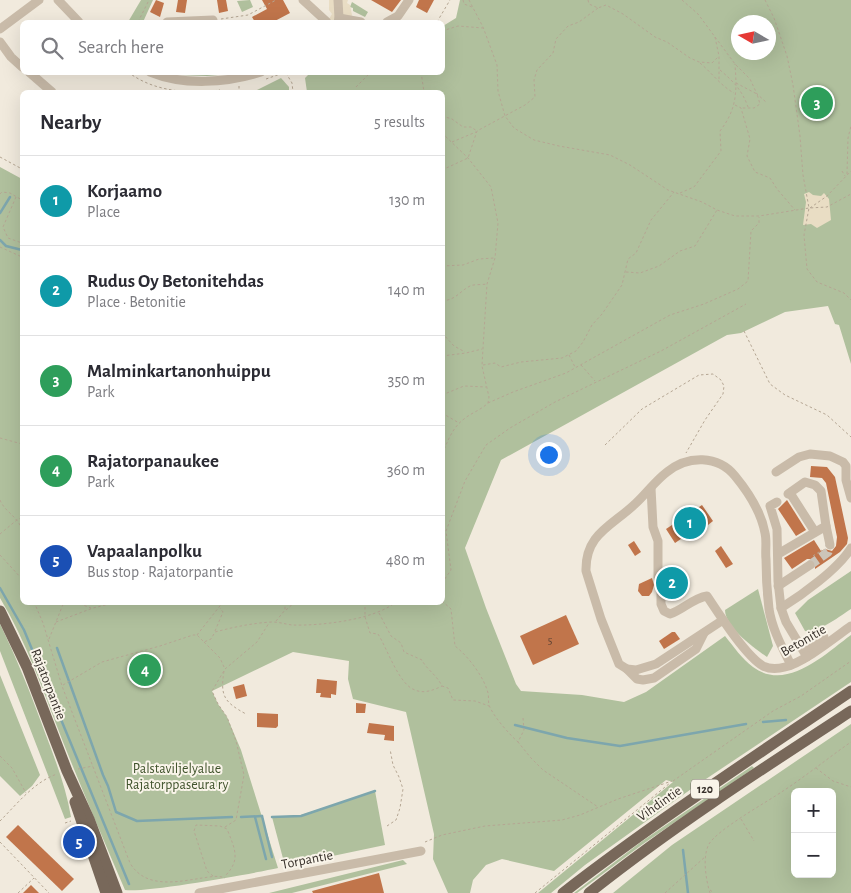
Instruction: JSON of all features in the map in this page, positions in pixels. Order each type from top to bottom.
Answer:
[{"type":"main road","name":"Rajatorpantie","points":[[0,611],[72,770],[88,819],[117,893]]},
{"type":"main road","name":"Vihdintie","points":[[563,893],[636,837],[851,691]]},
{"type":"main road","name":"120","points":[[589,893],[722,798],[851,711]]},
{"type":"main road","name":"Rajatorpantie","points":[[72,770],[78,815],[106,893]]},
{"type":"street","points":[[0,29],[38,0]]},
{"type":"street","points":[[58,0],[77,20]]},
{"type":"street","points":[[304,0],[325,20]]},
{"type":"street","points":[[338,0],[339,20]]},
{"type":"street","points":[[391,20],[398,16],[409,0]]},
{"type":"street","points":[[0,42],[20,65]]},
{"type":"street","points":[[32,75],[50,90]]},
{"type":"street","points":[[161,75],[179,80],[200,81],[238,78],[250,75]]},
{"type":"street","points":[[776,472],[799,457],[810,454],[830,456],[843,462],[846,466],[846,480],[851,498]]},
{"type":"street","points":[[704,633],[696,649],[654,678],[637,679],[619,664],[601,618],[586,571],[589,548],[601,531],[633,506],[668,471],[692,460],[716,462],[734,474],[752,499],[760,515],[766,534],[765,558],[770,610],[774,629],[791,665]]},
{"type":"street","points":[[813,533],[789,493],[805,482],[815,485],[821,491],[830,546]]},
{"type":"street","name":"Betonitie","points":[[651,488],[653,527],[658,541],[658,577],[661,589],[661,604],[664,611],[670,614],[701,597],[707,596],[724,622],[753,658],[764,666],[775,669],[791,665],[807,657],[851,626]]},
{"type":"street","points":[[777,502],[770,506],[777,530],[778,586],[781,608],[786,622],[807,657]]},
{"type":"street","points":[[778,554],[826,526]]},
{"type":"street","points":[[781,608],[797,598],[841,561],[851,548]]},
{"type":"street","points":[[778,586],[809,562]]},
{"type":"street","points":[[802,648],[809,648],[851,619]]},
{"type":"street","points":[[627,669],[636,670],[656,664],[724,622]]},
{"type":"street","name":"Torpantie","points":[[199,893],[420,851]]},
{"type":"path","points":[[139,20],[148,0]]},
{"type":"path","points":[[213,20],[248,15],[276,0]]},
{"type":"path","points":[[438,20],[450,0]]},
{"type":"path","points":[[463,0],[464,4],[473,8]]},
{"type":"path","points":[[469,0],[484,28],[497,65],[498,91],[505,116],[514,128],[534,140],[610,155],[674,192],[735,216],[759,216],[829,206],[851,194]]},
{"type":"path","points":[[588,0],[589,4],[598,8]]},
{"type":"path","points":[[682,0],[698,14],[735,64],[750,79],[760,104],[754,108],[741,108],[734,104]]},
{"type":"path","points":[[765,0],[774,18],[787,56],[800,136],[803,175],[809,208],[804,236],[807,269],[817,282],[844,293],[851,300]]},
{"type":"path","points":[[451,142],[477,132],[525,105],[535,97],[534,80],[537,70],[552,52],[556,39],[568,26],[579,22],[598,8],[606,5],[624,14],[655,37],[667,42],[699,62],[725,88],[735,94]]},
{"type":"path","points":[[445,30],[458,26],[484,28]]},
{"type":"path","points":[[715,36],[719,56],[719,81]]},
{"type":"path","points":[[699,62],[712,63],[719,56]]},
{"type":"path","points":[[679,194],[694,187],[721,152],[720,131],[730,118],[734,104],[735,64]]},
{"type":"path","points":[[720,70],[736,84],[757,94],[766,102]]},
{"type":"path","points":[[288,75],[292,83],[293,90]]},
{"type":"path","points":[[356,87],[367,75]]},
{"type":"path","points":[[422,75],[424,90]]},
{"type":"path","points":[[736,84],[745,98],[748,108]]},
{"type":"path","points":[[741,108],[750,139],[748,156],[756,172],[770,178],[796,211]]},
{"type":"path","points":[[445,117],[452,119],[463,127],[471,127],[477,132]]},
{"type":"path","points":[[846,176],[848,138],[851,126]]},
{"type":"path","points":[[445,169],[468,158],[477,132]]},
{"type":"path","points":[[445,135],[468,158],[491,187],[498,223],[495,258],[487,284],[482,348],[482,366],[489,397],[488,403]]},
{"type":"path","points":[[0,157],[20,168]]},
{"type":"path","points":[[842,171],[846,176]]},
{"type":"path","points":[[809,208],[827,196],[851,171]]},
{"type":"path","points":[[0,194],[2,192],[20,199]]},
{"type":"path","points":[[482,366],[495,363],[501,367],[521,362],[562,358],[576,351],[592,325],[622,285],[628,259],[636,253],[651,220],[674,192]]},
{"type":"path","points":[[16,197],[3,227],[8,238],[20,242]]},
{"type":"path","points":[[625,272],[640,272],[660,266],[680,251],[695,246],[717,210]]},
{"type":"path","points":[[445,447],[450,436],[460,423],[488,403],[566,373],[670,315],[738,290],[748,281],[751,231],[759,223],[759,216]]},
{"type":"path","points":[[0,247],[20,256]]},
{"type":"path","points":[[445,266],[463,265],[479,259],[495,258]]},
{"type":"path","points":[[445,301],[462,293],[471,285],[487,284]]},
{"type":"path","points":[[445,579],[451,570],[446,531],[465,481],[486,445],[517,424],[596,382],[661,351],[746,304]]},
{"type":"path","points":[[744,331],[770,384],[785,395],[827,415],[851,437]]},
{"type":"path","points":[[445,336],[454,346],[466,353]]},
{"type":"path","points":[[445,356],[466,353],[482,348]]},
{"type":"path","points":[[569,354],[575,368]]},
{"type":"path","points":[[581,365],[596,382]]},
{"type":"path","points":[[605,446],[642,409],[699,375],[713,374],[721,380],[724,386],[723,394],[684,455]]},
{"type":"path","points":[[445,394],[464,386],[486,387]]},
{"type":"path","points":[[445,415],[460,423]]},
{"type":"path","points":[[0,438],[20,443]]},
{"type":"path","points":[[0,500],[3,506],[18,519],[20,524]]},
{"type":"path","points":[[0,534],[18,519]]},
{"type":"path","points":[[809,562],[823,550],[821,547],[819,549]]},
{"type":"path","points":[[0,555],[20,577]]},
{"type":"path","points":[[445,604],[451,609],[455,646],[466,655],[478,674],[488,692],[489,706],[509,733],[543,770],[599,807]]},
{"type":"path","points":[[35,605],[43,623],[62,686],[135,872],[148,879],[166,882],[213,876],[225,877]]},
{"type":"path","points":[[48,640],[63,605]]},
{"type":"path","points":[[84,605],[93,608]]},
{"type":"path","points":[[56,622],[106,605]]},
{"type":"path","points":[[285,610],[286,605]]},
{"type":"path","points":[[276,622],[291,605]]},
{"type":"path","points":[[365,605],[365,616],[370,633],[378,634],[395,667],[406,683],[414,690],[430,692],[442,686],[448,688],[453,700],[475,701],[489,706]]},
{"type":"path","points":[[215,632],[269,622],[292,625],[348,621],[379,613],[391,605]]},
{"type":"path","points":[[62,686],[102,662],[197,635],[220,607],[223,612],[215,632],[210,639],[204,642]]},
{"type":"path","points":[[379,613],[391,636],[400,643],[404,652],[422,660],[438,676],[442,686]]},
{"type":"path","points":[[213,876],[207,871],[194,828],[196,824],[224,827],[236,820],[244,775],[236,741],[227,717],[212,691],[225,669],[258,642],[269,622]]},
{"type":"path","points":[[197,635],[220,658],[225,669],[221,687],[224,695],[235,708],[246,714]]},
{"type":"path","points":[[535,893],[672,782],[773,711],[801,696],[851,661]]},
{"type":"path","points":[[518,742],[524,730],[523,718]]},
{"type":"path","points":[[710,893],[706,872],[706,855],[709,844],[740,818],[784,791],[851,742]]},
{"type":"path","points":[[387,826],[396,820],[403,789],[400,777],[392,765],[390,749]]},
{"type":"path","points":[[0,756],[12,768],[27,794]]},
{"type":"path","points":[[0,821],[46,778],[83,767],[93,766]]},
{"type":"path","points":[[816,767],[833,781],[851,787]]},
{"type":"path","points":[[420,851],[428,840],[466,829],[505,823],[562,820],[580,815],[618,799],[672,782]]},
{"type":"path","points":[[740,818],[754,841]]},
{"type":"path","points":[[224,827],[231,838],[236,857],[234,865],[225,877],[227,888]]},
{"type":"path","points":[[0,842],[49,893]]},
{"type":"path","points":[[665,893],[706,855]]},
{"type":"path","points":[[18,893],[34,877]]},
{"type":"path","points":[[709,890],[714,893]]},
{"type":"green space","points":[[141,0],[153,0],[144,20],[129,20]]},
{"type":"green space","points":[[250,0],[253,7],[242,12],[237,1]]},
{"type":"green space","name":"Palstaviljelyalue Rajatorppaseura ry","points":[[460,0],[851,0],[851,364],[839,325],[835,324],[828,306],[785,312],[741,333],[727,335],[501,460],[465,548],[486,608],[516,684],[521,691],[582,695],[624,702],[646,692],[725,636],[753,667],[766,674],[779,675],[805,668],[851,635],[851,682],[694,787],[585,865],[551,893],[538,893],[673,782],[666,780],[554,871],[502,859],[486,865],[473,880],[470,893],[448,893],[433,859],[434,834],[406,712],[353,699],[348,679],[349,661],[293,652],[212,691],[227,717],[241,750],[278,868],[175,886],[125,890],[78,779],[27,650],[0,598],[0,167],[20,178],[20,605],[445,605],[445,90],[307,90],[305,78],[308,75],[445,75],[445,25],[456,18]]},
{"type":"green space","points":[[352,2],[368,12],[365,17],[353,11],[353,8],[350,7]]},
{"type":"green space","points":[[180,75],[218,75],[207,76]]},
{"type":"green space","points":[[281,78],[289,87],[289,90],[257,90]]},
{"type":"green space","points":[[851,571],[851,609],[816,630],[805,631],[795,613],[808,600]]},
{"type":"green space","points":[[758,589],[773,646],[767,657],[748,643],[735,630],[726,617],[725,610]]},
{"type":"green space","points":[[0,624],[24,677],[52,752],[63,784],[71,817],[65,819],[0,651]]},
{"type":"green space","points":[[0,675],[40,775],[32,786],[20,796],[0,776]]},
{"type":"green space","points":[[851,724],[851,893],[613,893],[672,845]]},
{"type":"green space","points":[[752,766],[754,768],[643,844],[577,893],[574,893],[641,842]]},
{"type":"green space","points":[[375,791],[385,845],[285,866],[272,817],[301,815]]},
{"type":"green space","points":[[403,860],[407,864],[292,893],[269,893]]},
{"type":"shaded area","points":[[329,0],[348,0],[347,3],[350,5],[352,15],[350,20],[332,20],[329,19],[332,14],[329,10]]},
{"type":"shaded area","points":[[809,192],[813,195],[821,196],[824,193],[829,199],[831,220],[817,228],[811,224],[803,225],[806,202],[804,194]]},
{"type":"building","points":[[156,0],[164,3],[160,17],[150,12]]},
{"type":"building","points":[[178,0],[187,0],[185,13],[176,12]]},
{"type":"building","points":[[217,0],[226,0],[228,11],[219,13]]},
{"type":"building","points":[[262,0],[283,0],[290,13],[277,20],[254,20],[252,17],[267,9]]},
{"type":"building","points":[[371,0],[401,0],[392,12]]},
{"type":"building","points":[[419,0],[434,0],[427,13],[416,7]]},
{"type":"building","points":[[811,466],[827,467],[835,477],[848,538],[847,544],[840,552],[815,569],[815,562],[807,559],[792,569],[784,558],[814,540],[821,551],[825,549],[832,551],[836,546],[837,537],[826,483],[822,478],[810,477]]},
{"type":"building","points":[[787,500],[806,530],[796,536],[778,509]]},
{"type":"building","points":[[702,505],[713,521],[708,525],[706,522],[675,543],[666,529]]},
{"type":"building","points":[[634,541],[641,552],[635,556],[628,545]]},
{"type":"building","points":[[721,546],[733,564],[726,568],[715,551]]},
{"type":"building","points":[[672,569],[687,589],[677,595],[664,576],[664,574]]},
{"type":"building","points":[[652,578],[654,585],[652,592],[649,596],[642,596],[638,591],[639,584]]},
{"type":"building","points":[[566,615],[579,644],[533,665],[520,636]]},
{"type":"building","points":[[675,632],[680,639],[664,649],[659,641]]},
{"type":"building","points":[[317,679],[337,681],[336,695],[331,694],[331,698],[320,697],[321,693],[316,693]]},
{"type":"building","points":[[244,684],[247,696],[236,699],[233,687]]},
{"type":"building","points":[[356,703],[366,704],[365,713],[356,713]]},
{"type":"building","points":[[257,713],[278,714],[278,726],[276,728],[257,727]]},
{"type":"building","points":[[369,723],[394,726],[394,741],[384,740],[385,735],[367,733]]},
{"type":"building","points":[[18,825],[74,879],[62,891],[6,837]]},
{"type":"building","points":[[379,873],[384,893],[313,893],[312,891]]},
{"type":"building","points":[[31,885],[39,893],[23,893]]},
{"type":"waterway","points":[[0,213],[10,197]]},
{"type":"waterway","points":[[0,240],[6,246],[20,250]]},
{"type":"waterway","points":[[0,588],[24,630],[129,884]]},
{"type":"waterway","points":[[57,648],[116,812],[137,821],[232,817]]},
{"type":"waterway","points":[[763,722],[786,720]]},
{"type":"waterway","points":[[515,725],[567,738],[620,746],[746,724]]},
{"type":"waterway","points":[[272,817],[301,816],[375,791]]},
{"type":"waterway","points":[[262,816],[272,857]]},
{"type":"waterway","points":[[241,817],[262,816]]},
{"type":"waterway","points":[[255,817],[266,859]]},
{"type":"waterway","points":[[683,850],[688,893]]},
{"type":"tunnel","points":[[810,565],[828,552],[830,545]]},
{"type":"place","name":"Malminkartanonhuippu","points":[[817,103]]},
{"type":"place","name":"Korjaamo","points":[[690,523]]},
{"type":"place","name":"Rudus Oy Betonitehdas","points":[[672,583]]},
{"type":"place","name":"Rajatorpanaukee","points":[[145,670]]},
{"type":"place","name":"Vapaalanpolku","points":[[79,842]]}]
